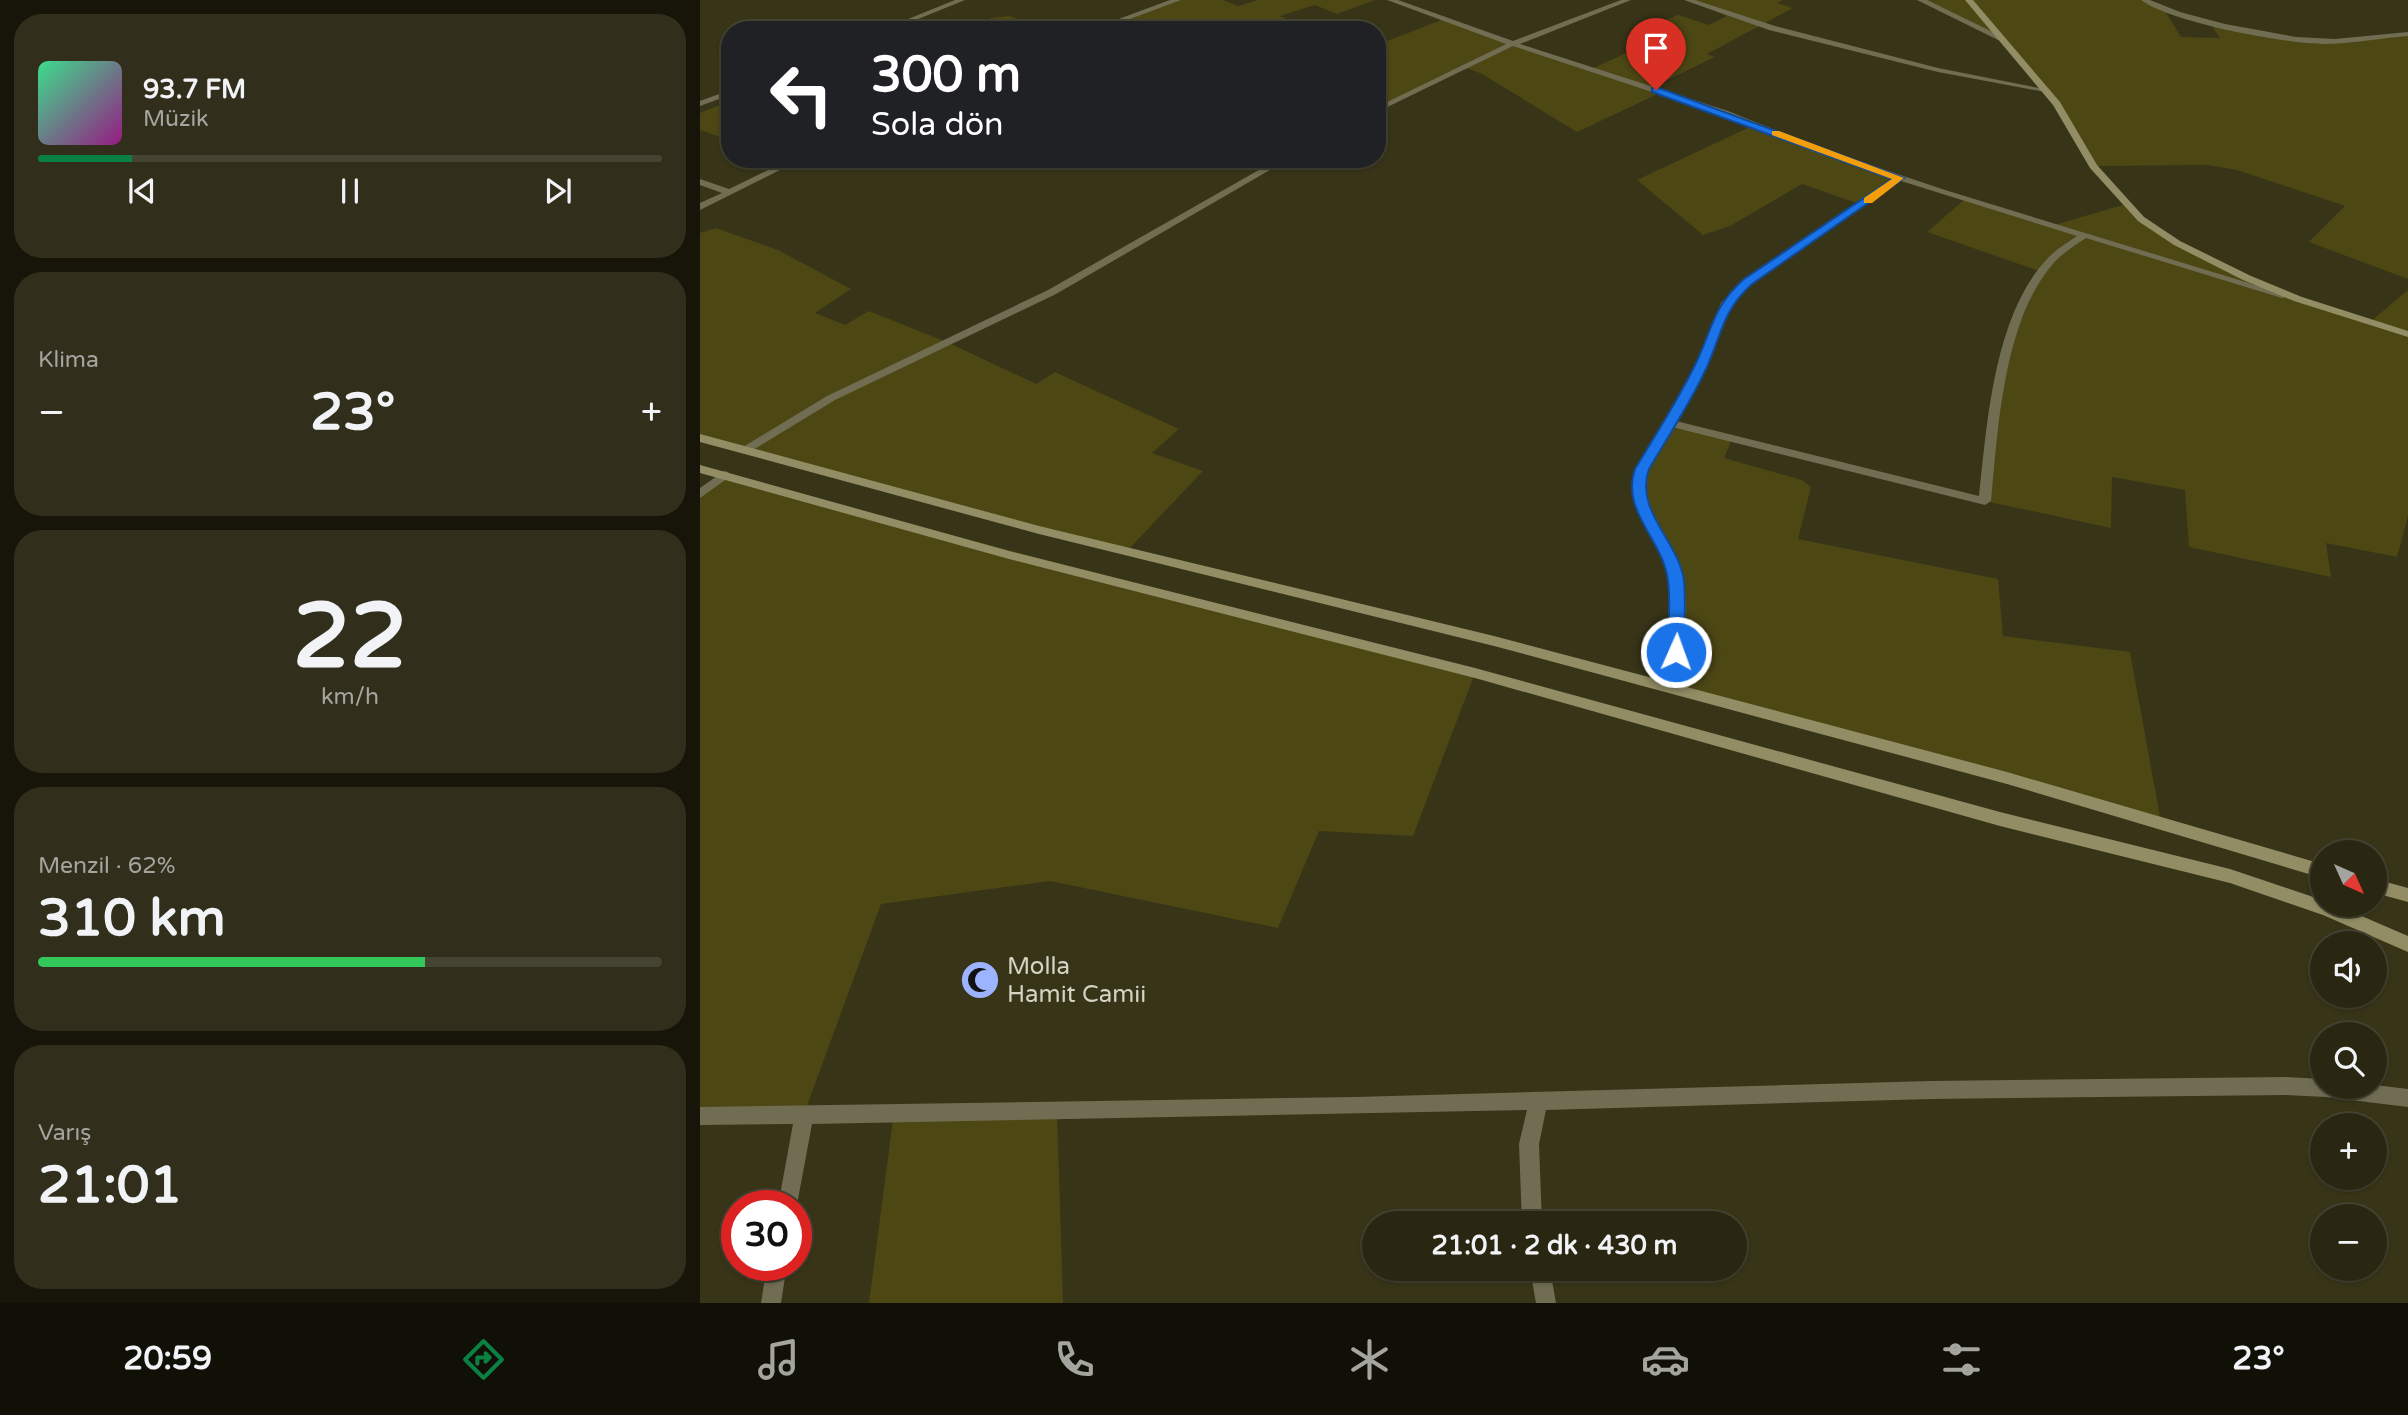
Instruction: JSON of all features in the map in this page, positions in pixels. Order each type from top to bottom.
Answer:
[{"type":"main road","points":[[1969,0],[2045,90],[2068,121],[2093,166],[2141,219],[2208,260],[2298,299],[2408,334]]},
{"type":"main road","points":[[700,438],[1039,530],[1481,638],[1670,688],[2007,778],[2310,867]]},
{"type":"main road","points":[[700,469],[1009,555],[1475,673],[2000,819],[2231,876],[2328,909],[2408,944]]},
{"type":"main road","points":[[2387,889],[2408,895]]},
{"type":"street","points":[[907,21],[961,0]]},
{"type":"street","points":[[1118,21],[1177,0]]},
{"type":"street","points":[[1391,0],[1512,44],[1690,101],[1899,178],[2083,236],[2298,299]]},
{"type":"street","points":[[1386,106],[1512,44],[1627,0]]},
{"type":"street","points":[[1688,0],[1753,23],[1882,56],[2045,90]]},
{"type":"street","points":[[1921,0],[2001,38]]},
{"type":"street","points":[[2145,0],[2179,15],[2298,40],[2322,41],[2408,34]]},
{"type":"street","points":[[700,104],[721,96]]},
{"type":"street","points":[[700,207],[779,168]]},
{"type":"street","points":[[744,450],[831,398],[1063,287],[1269,168]]},
{"type":"street","points":[[1670,688],[1676,652],[1676,580],[1671,563],[1640,504],[1638,481],[1700,370],[1720,316],[1731,297],[1748,281],[1899,178]]},
{"type":"street","points":[[700,182],[729,192]]},
{"type":"street","points":[[1670,423],[1985,501],[2000,382],[2015,328],[2031,290],[2047,264],[2083,236]]},
{"type":"street","points":[[700,494],[724,475]]},
{"type":"street","points":[[700,1116],[1538,1101],[1931,1090],[2286,1086],[2326,1087],[2408,1098]]},
{"type":"street","points":[[1532,1211],[1529,1144],[1538,1101]]},
{"type":"street","points":[[791,1190],[804,1114]]},
{"type":"street","points":[[771,1303],[774,1281]]},
{"type":"street","points":[[1542,1281],[1546,1303]]},
{"type":"shaded area","points":[[1177,0],[1223,0],[1238,6],[1258,0],[1375,0],[1337,14],[1315,5],[1280,16],[1291,21],[1116,21]]},
{"type":"shaded area","points":[[1688,0],[1783,0],[1777,3],[1793,8],[1707,54],[1715,57],[1650,88],[1662,92],[1577,132],[1482,74],[1464,67],[1386,104],[1386,42],[1444,19],[1589,70],[1655,40],[1636,32],[1678,15],[1709,25],[1727,16]]},
{"type":"shaded area","points":[[1921,0],[2145,0],[2165,11],[2181,37],[2220,38],[2209,22],[2311,41],[2408,34],[2408,279],[2309,242],[2345,206],[2237,170],[2207,165],[2093,166],[2068,121],[2001,38]]},
{"type":"shaded area","points":[[1009,16],[1023,21],[986,21]]},
{"type":"shaded area","points":[[721,105],[721,137],[700,130],[700,113]]},
{"type":"shaded area","points":[[1754,125],[1899,178],[1862,205],[1802,184],[1730,226],[1703,235],[1637,180]]},
{"type":"shaded area","points":[[1964,200],[2051,226],[2126,204],[2181,244],[2211,260],[2274,287],[2370,322],[2408,290],[2408,516],[2397,557],[2326,543],[2331,577],[2189,547],[2185,490],[2112,477],[2111,528],[1985,501],[2008,351],[2042,272],[1927,232]]},
{"type":"shaded area","points":[[716,228],[778,250],[851,289],[815,313],[845,325],[869,311],[949,343],[1036,384],[1055,372],[1179,429],[1152,453],[1203,471],[1127,551],[700,438],[700,233]]},
{"type":"shaded area","points":[[1670,423],[1732,439],[1724,458],[1802,480],[1811,487],[1798,539],[1998,579],[2003,636],[2130,652],[2161,822],[1670,688],[1678,597],[1648,520],[1642,469]]},
{"type":"shaded area","points":[[724,475],[1475,673],[1413,836],[1319,831],[1278,928],[1050,881],[881,904],[804,1114],[700,1116],[700,494]]},
{"type":"shaded area","points":[[1057,1110],[1063,1303],[869,1303],[894,1112]]},
{"type":"slow traffic","points":[[1775,133],[1899,178],[1868,201]]},
{"type":"place","name":"Molla Hamit Camii","points":[[980,980]]},
{"type":"route","points":[[1656,90],[1899,178],[1748,281],[1731,297],[1720,316],[1700,370],[1642,469],[1638,481],[1640,504],[1671,563],[1676,580],[1676,652]]}]
